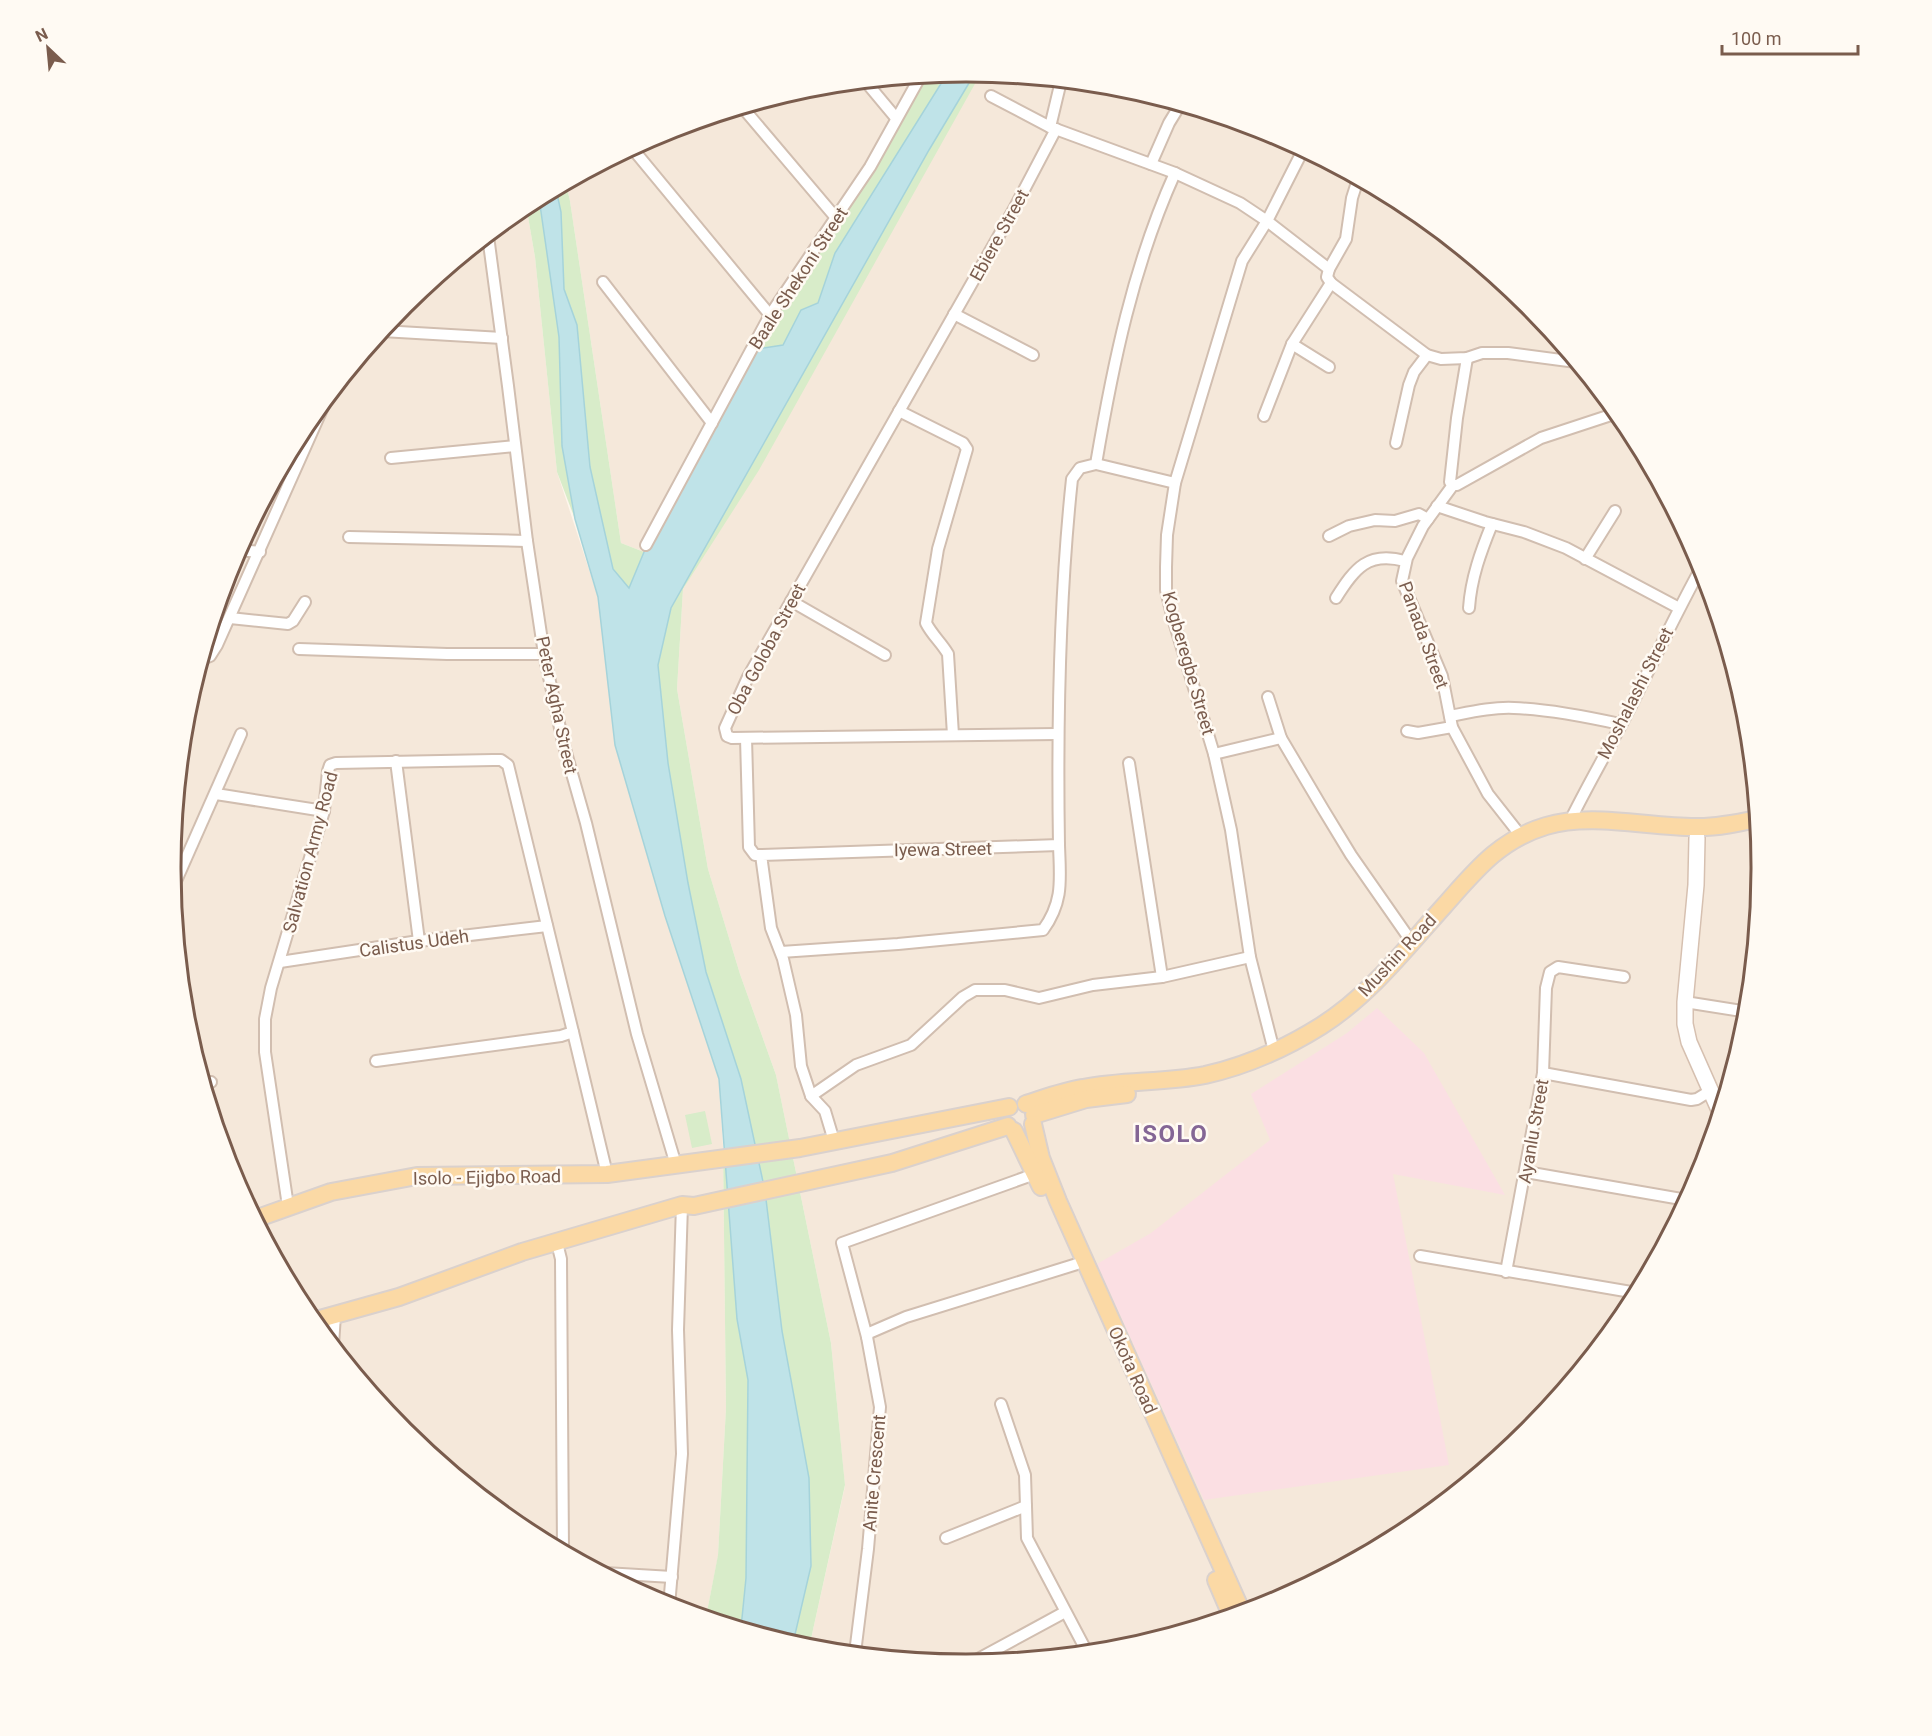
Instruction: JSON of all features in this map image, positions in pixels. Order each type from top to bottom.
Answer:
[{"type":"main road","name":"Mushin Road","points":[[1031,1114],[1083,1088],[1204,1075],[1245,1063],[1304,1037],[1338,1015],[1389,967],[1493,853],[1521,836],[1546,826],[1570,821],[1698,827],[1750,820]]},
{"type":"main road","name":"Mushin Road","points":[[1031,1114],[1086,1100],[1168,1089],[1249,1073],[1308,1044],[1357,1011],[1372,998],[1478,881],[1512,850],[1528,842],[1572,832],[1698,837],[1750,830]]},
{"type":"main road","points":[[323,1319],[399,1297],[522,1252],[688,1205],[891,1163],[1011,1128],[1026,1130],[1031,1114],[1017,1103],[1009,1107],[834,1142]]},
{"type":"main road","points":[[1009,1107],[1005,1114],[1011,1128],[1077,1264],[1093,1307],[1228,1608]]},
{"type":"main road","name":"Okota Road","points":[[1031,1114],[1041,1158],[1058,1201],[1239,1604]]},
{"type":"main road","name":"Isolo - Ejigbo Road","points":[[263,1216],[288,1206],[363,1185],[417,1176],[607,1174],[834,1142]]},
{"type":"street","name":"Baale Shekoni Street","points":[[646,545],[770,315],[870,167],[915,84]]},
{"type":"street","points":[[871,88],[896,118]]},
{"type":"street","name":"Ebiere Street","points":[[939,339],[1053,128],[1060,88]]},
{"type":"street","points":[[992,96],[1053,128],[1174,173],[1240,203],[1268,221],[1329,269]]},
{"type":"street","points":[[1151,164],[1177,111]]},
{"type":"street","points":[[748,114],[837,219]]},
{"type":"street","points":[[638,155],[770,315]]},
{"type":"street","name":"Kogberegbe Street","points":[[1274,1051],[1250,957],[1231,830],[1214,754],[1166,590],[1167,536],[1175,483],[1242,261],[1268,221],[1299,157]]},
{"type":"street","points":[[1096,464],[1114,360],[1126,311],[1156,215],[1174,173]]},
{"type":"street","points":[[1356,186],[1346,239],[1329,269],[1327,277],[1331,283],[1427,355],[1441,359],[1467,358],[1482,353],[1509,353],[1565,361]]},
{"type":"street","name":"Peter Agha Street","points":[[489,244],[527,541],[544,654],[563,742],[586,823],[637,1034],[682,1164]]},
{"type":"street","points":[[603,282],[712,423]]},
{"type":"street","points":[[1264,416],[1292,344],[1331,283]]},
{"type":"street","points":[[954,314],[1033,355]]},
{"type":"street","points":[[393,332],[502,338]]},
{"type":"street","name":"Oba Goloba Street","points":[[939,339],[748,677],[725,728],[727,736],[746,738],[1058,734]]},
{"type":"street","points":[[1292,344],[1329,367]]},
{"type":"street","points":[[1396,443],[1409,385],[1414,372],[1427,355]]},
{"type":"street","points":[[1467,358],[1456,418],[1450,482],[1453,485],[1457,485],[1541,438],[1608,416]]},
{"type":"street","points":[[899,411],[963,443],[966,449],[938,549],[926,623],[948,654],[953,735]]},
{"type":"street","points":[[210,656],[230,618],[311,436]]},
{"type":"street","points":[[391,458],[515,446]]},
{"type":"street","points":[[781,952],[898,944],[1043,930],[1051,920],[1060,896],[1058,734],[1062,592],[1072,479],[1080,468],[1096,464],[1175,483]]},
{"type":"street","name":"Panada Street","points":[[1453,485],[1428,519],[1405,561],[1402,581],[1442,676],[1451,722],[1488,794],[1521,836]]},
{"type":"street","points":[[1437,506],[1524,532],[1566,549],[1679,608]]},
{"type":"street","points":[[1585,559],[1615,512]]},
{"type":"street","points":[[1329,536],[1349,526],[1376,520],[1395,521],[1419,514],[1428,519]]},
{"type":"street","points":[[1469,608],[1471,586],[1480,553],[1492,524]]},
{"type":"street","points":[[348,537],[527,541]]},
{"type":"street","points":[[248,550],[260,552]]},
{"type":"street","points":[[1336,598],[1364,562],[1384,558],[1405,561]]},
{"type":"street","name":"Moshalashi Street","points":[[1570,821],[1696,577]]},
{"type":"street","points":[[791,601],[885,655]]},
{"type":"street","points":[[230,618],[288,624],[293,621],[305,602]]},
{"type":"street","points":[[299,649],[447,654],[544,654]]},
{"type":"street","points":[[1268,697],[1281,738],[1351,855],[1411,941]]},
{"type":"street","points":[[1407,731],[1418,733],[1486,709],[1515,708],[1595,718],[1620,724]]},
{"type":"street","points":[[180,869],[216,794],[241,734]]},
{"type":"street","points":[[746,738],[749,847],[755,855],[761,855],[771,928],[781,952],[796,1015],[801,1066],[811,1096],[825,1111],[834,1142]]},
{"type":"street","points":[[1214,754],[1281,738]]},
{"type":"street","name":"Salvation Army Road","points":[[288,1206],[265,1052],[266,1019],[271,988],[324,811],[328,771],[330,765],[336,763],[501,760],[508,765],[607,1174]]},
{"type":"street","points":[[396,761],[419,941]]},
{"type":"street","points":[[1129,763],[1162,977]]},
{"type":"street","points":[[216,794],[324,811]]},
{"type":"street","points":[[1698,837],[1696,885],[1684,1002],[1685,1024],[1689,1042],[1715,1102]]},
{"type":"street","name":"Iyewa Street","points":[[761,855],[1059,845]]},
{"type":"street","name":"Calistus Udeh","points":[[280,962],[419,941],[547,926]]},
{"type":"street","points":[[811,1096],[856,1065],[911,1046],[963,997],[975,990],[1005,990],[1039,998],[1093,985],[1162,977],[1250,957]]},
{"type":"street","name":"Ayanlu Street","points":[[1506,1272],[1543,1073],[1546,988],[1550,972],[1558,968],[1624,977]]},
{"type":"street","points":[[1684,1002],[1738,1010]]},
{"type":"street","points":[[376,1061],[561,1036],[573,1032]]},
{"type":"street","points":[[1543,1073],[1691,1100],[1710,1091]]},
{"type":"street","points":[[1526,1172],[1678,1198]]},
{"type":"street","name":"Anite Crescent","points":[[856,1646],[868,1549],[880,1407],[867,1337],[842,1243],[1035,1174]]},
{"type":"street","points":[[670,1596],[682,1454],[678,1330],[688,1205]]},
{"type":"street","points":[[557,1242],[561,1259],[563,1542]]},
{"type":"street","points":[[1420,1256],[1627,1291]]},
{"type":"street","points":[[867,1337],[871,1331],[906,1317],[1077,1264]]},
{"type":"street","points":[[334,1333],[335,1316]]},
{"type":"street","points":[[1001,1404],[1024,1475],[1027,1538],[1083,1645]]},
{"type":"street","points":[[946,1539],[1026,1506]]},
{"type":"street","points":[[623,1574],[672,1576]]},
{"type":"street","points":[[991,1653],[1065,1612]]},
{"type":"shaded area","points":[[975,82],[1069,89],[1119,98],[1169,109],[1267,142],[1359,188],[1402,215],[1484,277],[1557,350],[1589,390],[1646,475],[1670,521],[1692,567],[1725,665],[1745,765],[1750,817],[1750,919],[1745,971],[1725,1071],[1710,1120],[1692,1169],[1646,1261],[1619,1304],[1557,1386],[1484,1459],[1402,1521],[1359,1548],[1313,1572],[1267,1594],[1218,1612],[1169,1627],[1119,1638],[1069,1647],[1017,1652],[966,1654],[915,1652],[863,1647],[811,1638],[845,1486],[831,1343],[776,1075],[740,974],[708,869],[677,689],[683,589]]},
{"type":"shaded area","points":[[914,84],[751,350],[665,521],[644,552],[621,543],[568,191],[573,188],[665,142],[714,124],[763,109],[813,98],[863,89]]},
{"type":"shaded area","points":[[528,216],[535,257],[557,472],[598,597],[615,745],[665,916],[719,1079],[723,1147],[726,1408],[718,1556],[707,1610],[665,1594],[619,1572],[573,1548],[488,1491],[448,1459],[375,1386],[313,1304],[286,1261],[240,1169],[207,1071],[187,971],[180,868],[187,765],[207,665],[240,567],[286,475],[313,432],[375,350],[448,277]]},
{"type":"shaded area","points":[[1377,1008],[1424,1053],[1505,1195],[1393,1174],[1449,1465],[1204,1500],[1097,1264],[1151,1233],[1270,1140],[1251,1094],[1347,1033]]},
{"type":"green space","points":[[970,82],[976,82],[759,470],[683,589],[677,689],[708,869],[740,974],[776,1075],[831,1343],[845,1485],[811,1638],[795,1634],[811,1566],[809,1478],[782,1331],[765,1191],[741,1079],[706,972],[668,763],[658,665],[671,608]]},
{"type":"green space","points":[[941,83],[836,253],[818,303],[801,310],[784,345],[751,350],[914,84]]},
{"type":"green space","points":[[568,191],[621,543],[644,552],[629,588],[613,570],[590,467],[577,325],[564,289],[561,212],[558,198]]},
{"type":"green space","points":[[540,208],[559,337],[562,446],[575,519],[557,472],[535,257],[528,216]]},
{"type":"green space","points":[[705,1111],[712,1144],[692,1148],[685,1115]]},
{"type":"green space","points":[[723,1147],[730,1207],[737,1319],[748,1380],[746,1578],[742,1620],[707,1610],[718,1555],[726,1408]]},
{"type":"water","points":[[970,82],[671,608],[658,665],[668,763],[688,883],[706,972],[741,1079],[765,1191],[782,1331],[809,1478],[811,1566],[795,1634],[742,1620],[746,1578],[748,1380],[737,1319],[719,1079],[665,916],[615,745],[598,597],[575,519],[562,446],[559,337],[540,208],[558,198],[561,212],[564,289],[577,325],[590,467],[613,569],[629,588],[644,552],[665,521],[751,350],[783,345],[801,310],[818,303],[835,253],[941,83]]},
{"type":"district","name":"ISOLO","points":[[1171,1134]]}]
